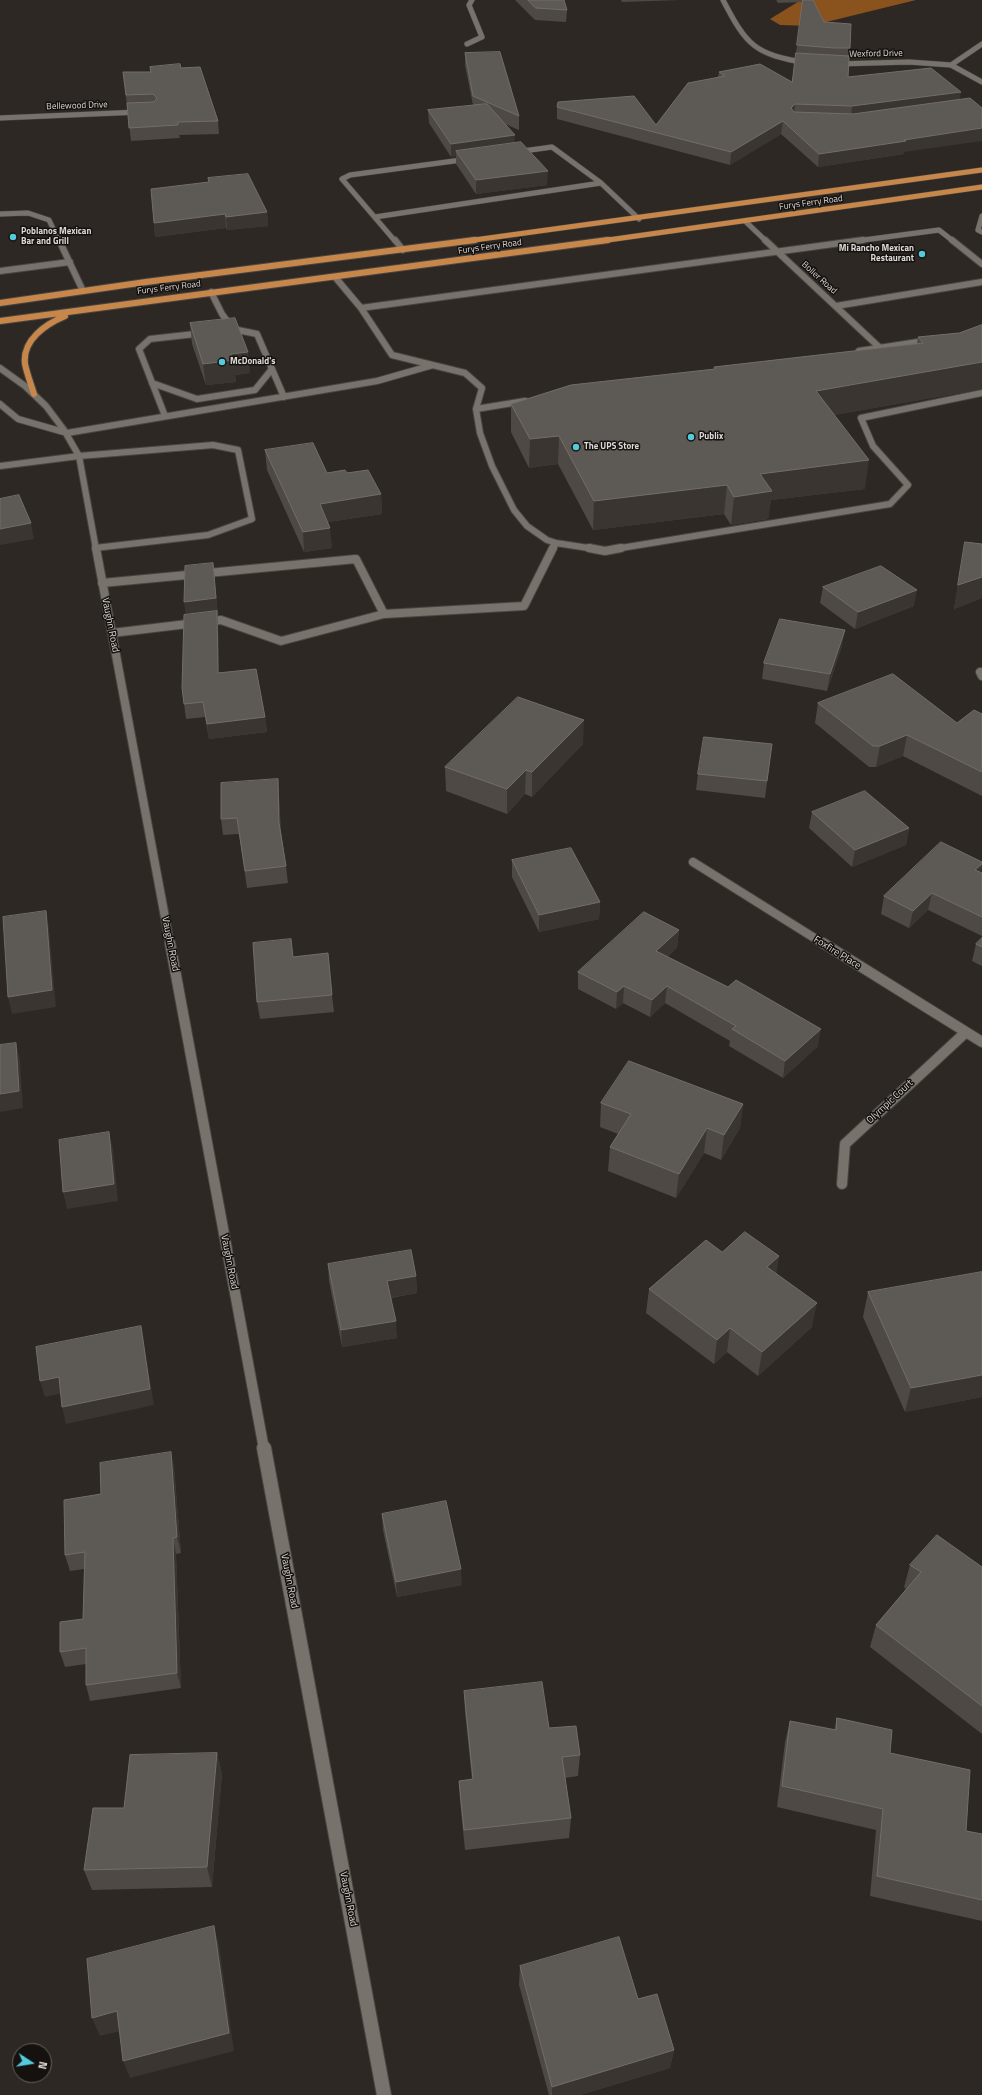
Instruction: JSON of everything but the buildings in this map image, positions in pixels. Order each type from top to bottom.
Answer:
[{"type":"main road","name":"Furys Ferry Road","points":[[0,303],[639,219],[982,170]]},
{"type":"main road","name":"Furys Ferry Road","points":[[0,321],[211,292],[335,277],[982,187]]},
{"type":"main road","points":[[34,394],[25,360],[33,337],[53,320],[77,310]]},
{"type":"street","points":[[467,44],[482,36],[469,5],[472,0]]},
{"type":"street","points":[[723,0],[741,34],[756,48],[769,55],[814,63]]},
{"type":"street","points":[[951,65],[982,44]]},
{"type":"street","name":"Wexford Drive","points":[[830,64],[909,62],[951,65],[982,82]]},
{"type":"street","name":"Bellewood Drive","points":[[0,118],[147,112]]},
{"type":"street","points":[[513,152],[552,147],[601,183],[639,219]]},
{"type":"street","points":[[403,250],[342,178],[350,175],[474,158]]},
{"type":"street","points":[[375,217],[601,183]]},
{"type":"street","points":[[0,214],[28,213],[49,220],[83,291]]},
{"type":"street","points":[[982,216],[978,230],[982,232]]},
{"type":"street","name":"Boller Road","points":[[745,221],[880,348]]},
{"type":"street","points":[[361,308],[778,253],[939,230],[982,264]]},
{"type":"street","points":[[0,271],[70,262]]},
{"type":"street","points":[[335,277],[361,308],[392,355],[465,373],[482,388],[476,409],[480,437],[505,494],[520,520],[550,542],[605,551],[890,504],[908,485],[873,446],[861,418],[982,393]]},
{"type":"street","points":[[836,306],[982,282]]},
{"type":"street","points":[[211,292],[222,314],[233,329]]},
{"type":"street","points":[[226,330],[233,329],[257,334],[284,397]]},
{"type":"street","points":[[165,416],[138,349],[150,339],[210,332]]},
{"type":"street","points":[[849,352],[935,339]]},
{"type":"street","points":[[0,404],[18,419],[67,433],[377,381],[435,365]]},
{"type":"street","name":"Vaughn Road","points":[[0,368],[19,379],[48,407],[67,433],[79,456],[384,2095]]},
{"type":"street","points":[[152,383],[197,398],[255,390],[272,368]]},
{"type":"street","points":[[476,409],[533,400]]},
{"type":"street","points":[[0,466],[79,456],[213,445],[238,450],[252,519],[208,535],[95,548]]},
{"type":"street","points":[[112,633],[221,620],[282,641],[384,614],[524,606],[556,543]]},
{"type":"street","points":[[102,583],[356,559],[384,614]]},
{"type":"street","name":"Foxfire Place","points":[[693,862],[965,1033],[982,1042]]},
{"type":"street","name":"Olympic Court","points":[[842,1184],[845,1144],[965,1033]]},
{"type":"shaded area","points":[[801,0],[916,0],[810,26],[780,25],[770,19]]},
{"type":"place","name":"Poblanos Mexican Bar and Grill","points":[[13,237]]},
{"type":"place","name":"Mi Rancho Mexican Restaurant","points":[[922,254]]},
{"type":"place","name":"McDonald's","points":[[222,362]]},
{"type":"place","name":"Publix","points":[[691,437]]},
{"type":"place","name":"The UPS Store","points":[[576,447]]}]
